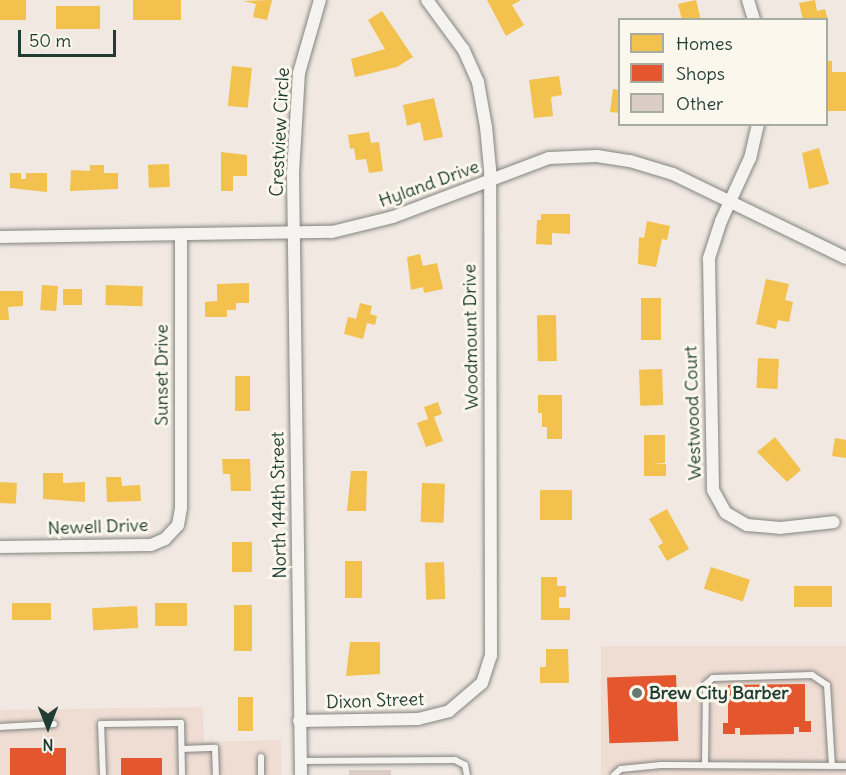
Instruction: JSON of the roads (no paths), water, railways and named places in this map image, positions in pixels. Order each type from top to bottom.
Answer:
[{"type":"street","name":"Crestview Circle","points":[[294,234],[299,73],[320,0]]},
{"type":"street","name":"Woodmount Drive","points":[[427,0],[454,33],[478,82],[486,127],[489,181],[492,642],[488,670],[478,687]]},
{"type":"street","points":[[748,0],[753,18]]},
{"type":"street","name":"Westwood Court","points":[[758,126],[750,158],[713,241],[708,273],[713,490],[726,513],[747,525],[780,528],[834,522]]},
{"type":"street","name":"Hyland Drive","points":[[0,237],[294,234],[363,226],[549,158],[597,156],[652,166],[846,258]]},
{"type":"street","name":"North 144th Street","points":[[294,234],[301,775]]},
{"type":"street","name":"Sunset Drive","points":[[180,514],[181,236]]},
{"type":"street","name":"Newell Drive","points":[[0,547],[151,545],[173,533],[180,514]]},
{"type":"street","name":"Dixon Street","points":[[299,721],[430,717],[449,711],[478,687]]},
{"type":"lane","points":[[705,765],[706,684],[713,678],[812,675],[827,685],[832,766]]},
{"type":"lane","points":[[103,775],[101,724],[181,723],[182,775]]},
{"type":"lane","points":[[0,727],[54,724]]},
{"type":"lane","points":[[182,749],[215,748],[216,775]]},
{"type":"lane","points":[[261,756],[261,775]]},
{"type":"lane","points":[[300,761],[455,760],[465,765],[467,775]]},
{"type":"lane","points":[[614,775],[621,769],[637,767],[846,766]]},
{"type":"place","name":"Brew City Barber","points":[[637,693]]}]
